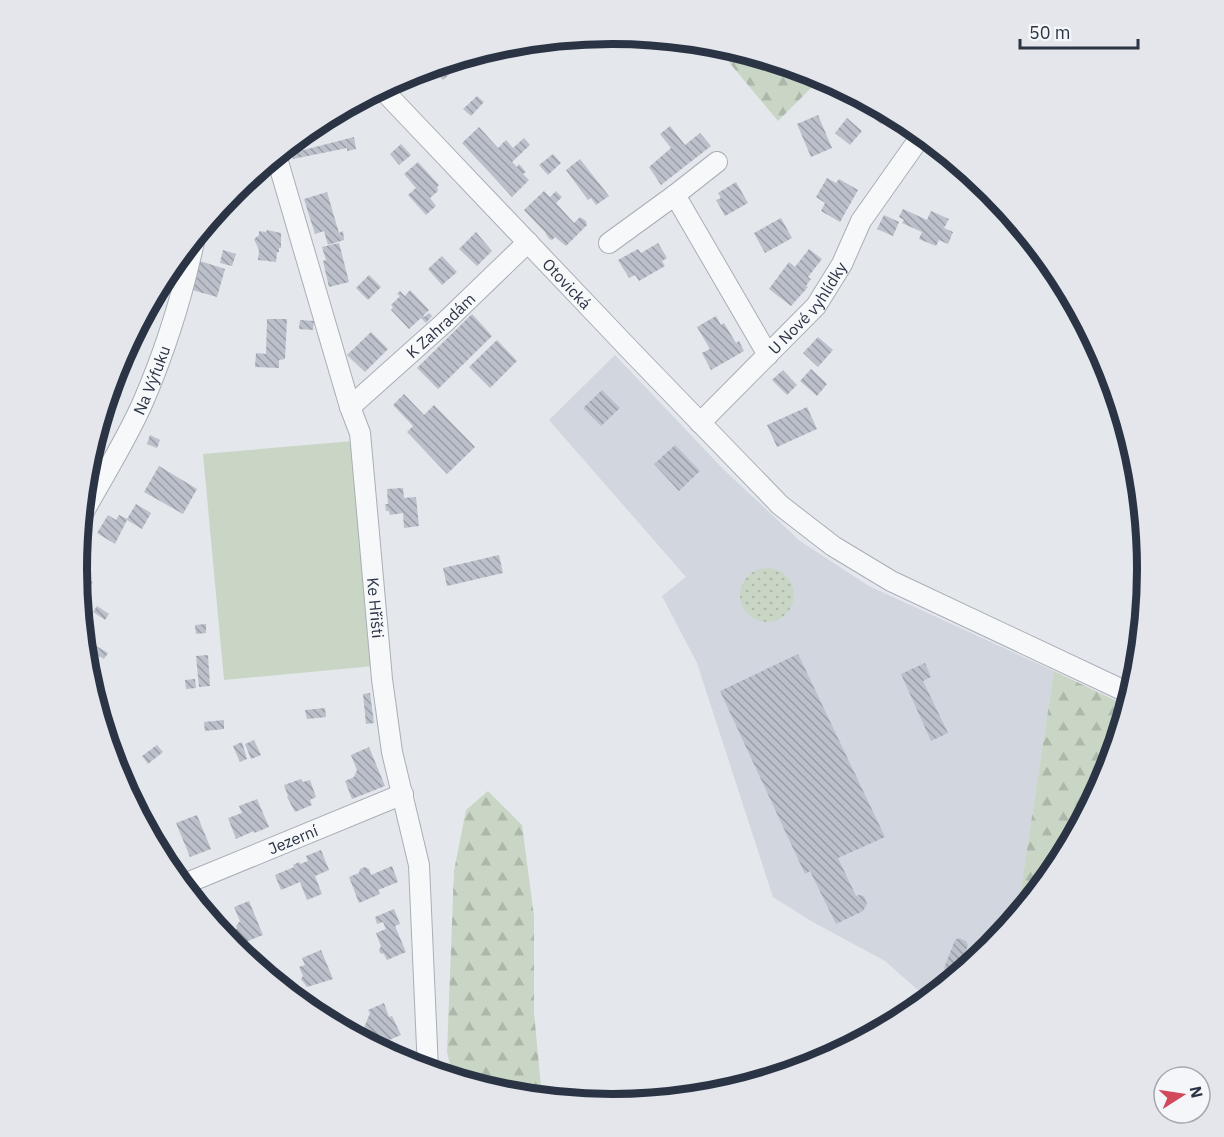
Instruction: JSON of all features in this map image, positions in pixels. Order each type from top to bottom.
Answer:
[{"type":"street","name":"Otovická","points":[[387,95],[780,505],[833,546],[891,580],[1122,690]]},
{"type":"street","name":"U Nové vyhlídky","points":[[675,195],[768,355],[816,306],[842,264],[861,221],[917,141]]},
{"type":"street","points":[[609,243],[717,162]]},
{"type":"street","name":"Ke Hřišti","points":[[278,163],[350,407],[360,433],[382,679],[392,752],[419,865],[428,1060]]},
{"type":"street","name":"K Zahradám","points":[[350,407],[444,323],[528,242]]},
{"type":"street","name":"Na Výfuku","points":[[91,498],[142,405],[165,348],[191,254]]},
{"type":"street","points":[[700,423],[768,355]]},
{"type":"street","name":"Jezerní","points":[[190,882],[403,794]]},
{"type":"shaded area","points":[[615,355],[724,470],[800,541],[869,586],[1054,671],[1019,900],[983,940],[921,993],[885,961],[811,921],[773,897],[697,663],[662,596],[686,577],[549,420]]},
{"type":"green space","points":[[724,56],[781,71],[815,84],[778,121]]},
{"type":"green space","points":[[353,441],[374,666],[224,680],[203,454]]},
{"type":"green space","points":[[762,568],[772,568],[782,572],[790,580],[794,595],[790,610],[782,618],[772,622],[762,622],[752,618],[744,610],[740,600],[740,590],[744,580],[752,572]]},
{"type":"green space","points":[[1054,671],[1119,702],[1109,737],[1083,801],[1049,860],[1019,900]]},
{"type":"green space","points":[[488,791],[522,825],[534,916],[534,1013],[541,1089],[476,1076],[451,1068],[447,1052],[454,871],[466,810]]},
{"type":"building","points":[[448,69],[451,73],[443,80],[436,73]]},
{"type":"building","points":[[417,81],[410,88],[407,85]]},
{"type":"building","points":[[477,96],[484,102],[471,116],[463,109]]},
{"type":"building","points":[[861,107],[884,120],[881,124]]},
{"type":"building","points":[[818,115],[832,148],[811,157],[797,124]]},
{"type":"building","points":[[847,118],[862,131],[850,145],[835,133]]},
{"type":"building","points":[[670,126],[685,145],[700,133],[711,146],[661,185],[649,167],[671,148],[660,134]]},
{"type":"building","points":[[479,127],[498,148],[506,140],[513,148],[524,138],[530,145],[512,162],[517,167],[519,164],[526,172],[523,174],[529,180],[512,197],[462,143]]},
{"type":"building","points":[[354,137],[356,149],[347,151],[347,148],[293,159],[292,153]]},
{"type":"building","points":[[401,144],[411,155],[399,165],[390,154]]},
{"type":"building","points":[[553,154],[561,163],[548,175],[539,165]]},
{"type":"building","points":[[580,159],[609,196],[596,205],[591,198],[588,200],[566,170]]},
{"type":"building","points":[[418,162],[439,185],[438,191],[430,198],[436,206],[426,215],[408,195],[416,188],[404,174]]},
{"type":"building","points":[[827,178],[836,183],[839,179],[858,190],[840,222],[821,211],[825,203],[816,197]]},
{"type":"building","points":[[736,182],[748,203],[725,216],[716,200],[721,198],[718,193]]},
{"type":"building","points":[[544,191],[550,197],[556,191],[562,197],[556,203],[574,223],[580,217],[586,221],[587,225],[566,246],[555,237],[552,240],[549,239],[524,210]]},
{"type":"building","points":[[327,192],[339,233],[343,231],[344,240],[328,245],[324,231],[315,234],[304,199]]},
{"type":"building","points":[[903,209],[927,220],[931,211],[949,219],[944,228],[953,232],[948,244],[939,240],[936,246],[919,239],[922,232],[902,223],[904,220],[899,217]]},
{"type":"building","points":[[884,215],[899,222],[893,236],[877,229]]},
{"type":"building","points":[[781,218],[792,238],[765,253],[754,233]]},
{"type":"building","points":[[267,230],[281,233],[281,248],[277,252],[276,262],[258,260],[259,250],[254,239],[259,235],[259,231],[266,232]]},
{"type":"building","points":[[476,232],[492,251],[477,266],[459,249]]},
{"type":"building","points":[[339,243],[349,282],[329,287],[322,247]]},
{"type":"building","points":[[658,243],[667,258],[662,261],[665,266],[639,281],[635,275],[629,278],[618,260],[638,249],[641,253]]},
{"type":"building","points":[[809,249],[822,259],[808,277],[811,279],[806,286],[808,287],[791,306],[769,289],[789,262],[795,267]]},
{"type":"building","points":[[223,250],[236,254],[232,266],[220,263]]},
{"type":"building","points":[[442,256],[457,272],[442,285],[428,269]]},
{"type":"building","points":[[200,261],[225,269],[217,297],[192,290]]},
{"type":"building","points":[[369,275],[381,287],[368,300],[356,288]]},
{"type":"building","points":[[410,290],[429,310],[423,316],[429,313],[432,316],[426,323],[421,318],[409,329],[391,310],[393,307],[391,305],[400,296],[397,294],[400,291],[405,296]]},
{"type":"building","points":[[472,314],[492,336],[438,389],[417,368]]},
{"type":"building","points":[[716,316],[721,325],[724,323],[736,343],[739,341],[744,351],[711,370],[702,353],[710,349],[697,327]]},
{"type":"building","points":[[150,319],[151,319],[145,338],[141,337]]},
{"type":"building","points":[[267,319],[287,319],[285,359],[279,360],[279,368],[255,367],[256,353],[266,354]]},
{"type":"building","points":[[300,320],[314,321],[313,330],[299,329]]},
{"type":"building","points":[[371,332],[388,349],[365,372],[347,355]]},
{"type":"building","points":[[818,337],[833,350],[818,367],[803,353]]},
{"type":"building","points":[[497,340],[517,361],[490,388],[469,367]]},
{"type":"building","points":[[811,369],[827,384],[817,396],[800,381]]},
{"type":"building","points":[[783,370],[797,385],[787,395],[772,380]]},
{"type":"building","points":[[122,383],[124,383],[121,397],[117,396]]},
{"type":"building","points":[[602,390],[620,408],[601,426],[583,408]]},
{"type":"building","points":[[404,394],[424,415],[434,405],[475,447],[447,474],[407,432],[413,426],[393,405]]},
{"type":"building","points":[[807,407],[817,429],[777,447],[767,425]]},
{"type":"building","points":[[150,435],[160,440],[157,448],[147,444]]},
{"type":"building","points":[[675,445],[700,471],[679,491],[654,464]]},
{"type":"building","points":[[159,466],[197,489],[183,514],[144,492]]},
{"type":"building","points":[[403,488],[404,498],[416,497],[419,526],[404,528],[403,513],[390,515],[389,511],[386,511],[387,489]]},
{"type":"building","points":[[136,504],[151,513],[142,529],[127,520],[115,544],[97,533],[108,515],[116,520],[119,515],[127,519]]},
{"type":"building","points":[[499,555],[503,573],[447,586],[443,568]]},
{"type":"building","points":[[87,579],[93,582],[88,591]]},
{"type":"building","points":[[97,606],[109,614],[105,620],[93,612]]},
{"type":"building","points":[[206,624],[206,633],[196,634],[195,625]]},
{"type":"building","points":[[92,644],[108,653],[104,659],[94,653]]},
{"type":"building","points":[[798,654],[885,837],[838,858],[856,896],[864,896],[867,904],[863,911],[836,924],[810,871],[805,874],[720,691]]},
{"type":"building","points":[[208,655],[210,686],[199,687],[196,656]]},
{"type":"building","points":[[925,663],[931,677],[923,681],[948,733],[931,741],[901,674]]},
{"type":"building","points":[[195,679],[196,688],[186,689],[185,680]]},
{"type":"building","points":[[370,693],[374,723],[366,724],[363,694]]},
{"type":"building","points":[[325,708],[326,717],[307,719],[305,710]]},
{"type":"building","points":[[224,720],[224,729],[205,731],[204,722]]},
{"type":"building","points":[[254,740],[261,755],[251,759],[245,744]]},
{"type":"building","points":[[242,742],[247,759],[240,762],[233,746]]},
{"type":"building","points":[[157,745],[163,752],[148,764],[142,756]]},
{"type":"building","points":[[369,747],[385,786],[352,799],[345,781],[354,777],[357,770],[351,755]]},
{"type":"building","points":[[301,779],[303,782],[310,780],[316,797],[310,800],[312,805],[295,812],[284,785]]},
{"type":"building","points":[[257,799],[269,827],[236,839],[228,818],[242,813],[239,806]]},
{"type":"building","points":[[197,815],[211,849],[190,857],[176,823]]},
{"type":"building","points":[[321,850],[329,870],[315,876],[322,894],[307,900],[300,882],[281,890],[275,875],[294,867],[293,865],[299,862],[300,864],[308,861],[306,856]]},
{"type":"building","points":[[392,866],[398,882],[378,890],[380,894],[359,903],[349,877],[359,873],[360,869],[365,867],[369,869],[371,875]]},
{"type":"building","points":[[249,901],[263,935],[244,943],[241,940],[232,931],[237,929],[236,926],[240,921],[234,907]]},
{"type":"building","points":[[394,909],[400,924],[395,926],[406,952],[387,960],[384,954],[380,953],[381,946],[376,933],[386,929],[383,922],[377,924],[375,917]]},
{"type":"building","points":[[959,938],[966,941],[968,945],[963,958],[948,971],[944,968],[955,940]]},
{"type":"building","points":[[321,950],[333,979],[307,987],[301,979],[303,976],[299,967],[305,965],[302,958]]},
{"type":"building","points":[[384,1003],[389,1017],[392,1016],[401,1035],[385,1042],[360,1029],[364,1028],[370,1013],[368,1010]]}]
